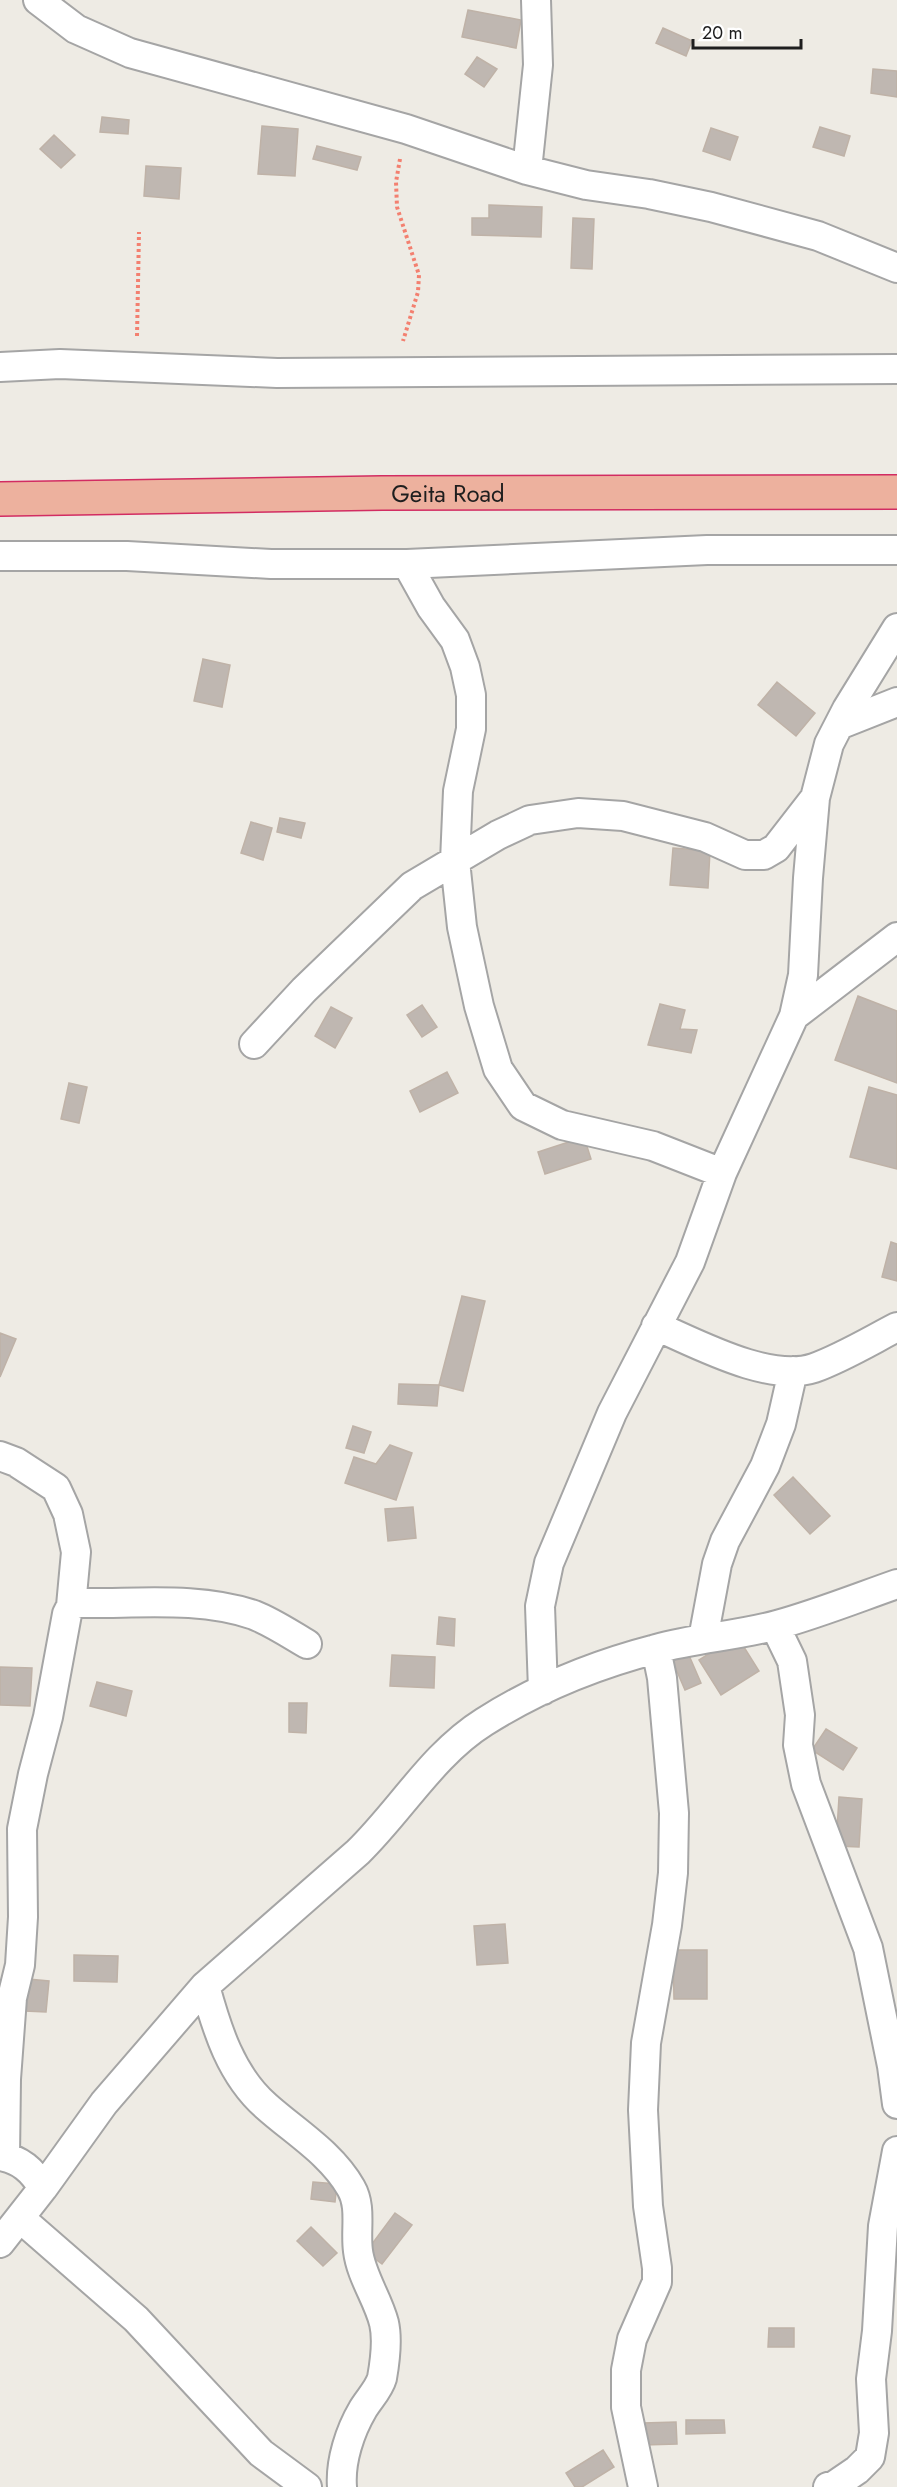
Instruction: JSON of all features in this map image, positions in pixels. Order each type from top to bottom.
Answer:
[{"type":"highway","name":"Geita Road","points":[[0,499],[382,493],[897,492]]},
{"type":"street","points":[[38,0],[76,29],[130,53],[406,129],[527,170],[586,185],[649,194],[711,207],[818,236],[897,268]]},
{"type":"street","points":[[527,170],[537,65],[536,0]]},
{"type":"street","points":[[0,367],[60,364],[277,373],[897,369]]},
{"type":"street","points":[[0,555],[127,556],[271,564],[407,564],[707,550],[897,550]]},
{"type":"street","points":[[407,564],[431,607],[456,640],[471,696],[471,729],[458,791],[455,861],[462,927],[479,1006],[498,1069],[523,1106],[562,1125],[653,1146],[722,1173]]},
{"type":"street","points":[[543,1690],[540,1605],[549,1563],[612,1413],[690,1262],[722,1173],[794,1016],[803,975],[815,798],[829,744],[838,725],[897,628]]},
{"type":"street","points":[[838,725],[897,702]]},
{"type":"street","points":[[254,1044],[304,990],[412,886],[498,835],[530,820],[578,813],[623,816],[705,837],[745,855],[764,855],[776,848],[815,798]]},
{"type":"street","points":[[794,1016],[897,937]]},
{"type":"street","points":[[657,1326],[718,1353],[749,1363],[793,1371],[814,1368],[897,1328]]},
{"type":"street","points":[[703,1639],[717,1564],[725,1541],[765,1466],[781,1424],[793,1371]]},
{"type":"street","points":[[0,1456],[16,1462],[56,1488],[68,1514],[76,1552],[71,1606],[67,1614],[48,1718],[33,1774],[22,1829],[23,1917],[20,1965],[12,1998],[6,2079],[2,2157],[24,2165],[33,2172],[43,2188]]},
{"type":"street","points":[[0,2243],[104,2103],[205,1986],[358,1852],[381,1829],[405,1798],[444,1755],[483,1722],[543,1690],[604,1666],[656,1649],[776,1626],[897,1584]]},
{"type":"street","points":[[71,1606],[79,1603],[151,1603],[194,1604],[230,1609],[255,1616],[307,1644]]},
{"type":"street","points":[[776,1626],[792,1661],[800,1715],[798,1745],[806,1784],[868,1948],[892,2066],[897,2104]]},
{"type":"street","points":[[643,2487],[626,2407],[626,2370],[632,2339],[657,2282],[648,2206],[643,2110],[646,2043],[667,1925],[673,1873],[674,1825],[662,1678],[656,1649]]},
{"type":"street","points":[[205,1986],[216,2030],[227,2055],[244,2080],[265,2106],[297,2130],[329,2161],[352,2189],[357,2210],[358,2252],[384,2324],[385,2354],[381,2381],[362,2410],[352,2433],[346,2453],[342,2487]]},
{"type":"street","points":[[828,2487],[835,2486],[870,2457],[874,2433],[871,2379],[877,2331],[883,2226],[897,2151]]},
{"type":"street","points":[[20,2218],[136,2319],[261,2453],[307,2487]]},
{"type":"path","points":[[403,373],[403,339],[418,292],[419,275],[397,207],[396,182],[406,129]]},
{"type":"path","points":[[138,366],[139,232]]},
{"type":"building","points":[[468,10],[521,20],[516,48],[462,37]]},
{"type":"building","points":[[663,28],[692,41],[686,56],[656,43]]},
{"type":"building","points":[[477,57],[497,69],[484,87],[465,74]]},
{"type":"building","points":[[873,69],[897,71],[897,97],[871,93]]},
{"type":"building","points":[[102,117],[129,120],[128,134],[100,132]]},
{"type":"building","points":[[262,126],[298,129],[295,176],[258,174]]},
{"type":"building","points":[[820,127],[850,136],[844,156],[813,147]]},
{"type":"building","points":[[711,128],[738,137],[730,160],[703,151]]},
{"type":"building","points":[[54,135],[75,155],[61,168],[40,149]]},
{"type":"building","points":[[317,146],[361,157],[357,170],[313,159]]},
{"type":"building","points":[[146,166],[181,168],[179,199],[144,196]]},
{"type":"building","points":[[489,205],[542,207],[541,237],[472,235],[472,218],[489,218]]},
{"type":"building","points":[[573,218],[594,219],[592,269],[571,268]]},
{"type":"building","points":[[203,659],[230,665],[222,707],[194,701]]},
{"type":"building","points":[[777,682],[815,713],[796,736],[758,705]]},
{"type":"building","points":[[280,818],[305,823],[301,838],[277,832]]},
{"type":"building","points":[[251,822],[272,828],[263,860],[241,853]]},
{"type":"building","points":[[673,848],[710,851],[708,888],[670,885]]},
{"type":"building","points":[[858,996],[897,1011],[897,1083],[835,1060]]},
{"type":"building","points":[[660,1004],[685,1010],[680,1029],[697,1030],[691,1053],[648,1045]]},
{"type":"building","points":[[422,1005],[437,1027],[422,1037],[407,1015]]},
{"type":"building","points":[[331,1007],[352,1018],[335,1048],[315,1036]]},
{"type":"building","points":[[447,1072],[458,1093],[420,1112],[410,1091]]},
{"type":"building","points":[[69,1083],[87,1087],[79,1123],[61,1119]]},
{"type":"building","points":[[869,1087],[897,1095],[897,1169],[850,1157]]},
{"type":"building","points":[[584,1137],[591,1159],[545,1174],[538,1152]]},
{"type":"building","points":[[891,1242],[897,1244],[897,1281],[882,1277]]},
{"type":"building","points":[[462,1296],[485,1301],[463,1391],[439,1385]]},
{"type":"building","points":[[0,1333],[16,1339],[0,1377]]},
{"type":"building","points":[[399,1384],[439,1385],[437,1406],[398,1404]]},
{"type":"building","points":[[353,1426],[371,1432],[364,1453],[346,1448]]},
{"type":"building","points":[[390,1445],[412,1453],[396,1500],[345,1483],[354,1457],[376,1464]]},
{"type":"building","points":[[793,1477],[830,1516],[810,1534],[774,1495]]},
{"type":"building","points":[[413,1507],[416,1538],[388,1541],[385,1509]]},
{"type":"building","points":[[439,1617],[455,1619],[454,1646],[437,1644]]},
{"type":"building","points":[[737,1636],[759,1671],[721,1695],[699,1660]]},
{"type":"building","points":[[688,1653],[701,1683],[685,1690],[672,1660]]},
{"type":"building","points":[[392,1655],[435,1657],[434,1688],[390,1686]]},
{"type":"building","points":[[0,1667],[32,1668],[30,1706],[0,1705]]},
{"type":"building","points":[[97,1682],[132,1691],[126,1716],[90,1706]]},
{"type":"building","points":[[289,1703],[307,1703],[306,1733],[289,1732]]},
{"type":"building","points":[[826,1729],[857,1748],[843,1770],[812,1750]]},
{"type":"building","points":[[839,1797],[862,1799],[859,1847],[836,1846]]},
{"type":"building","points":[[505,1924],[508,1963],[477,1965],[474,1926]]},
{"type":"building","points":[[673,1950],[707,1950],[707,1999],[674,1999]]},
{"type":"building","points":[[74,1955],[118,1956],[117,1982],[74,1981]]},
{"type":"building","points":[[28,1979],[49,1981],[46,2012],[25,2011]]},
{"type":"building","points":[[313,2182],[337,2184],[335,2202],[311,2199]]},
{"type":"building","points":[[395,2213],[412,2225],[382,2264],[366,2252]]},
{"type":"building","points":[[311,2227],[337,2253],[323,2266],[297,2241]]},
{"type":"building","points":[[769,2328],[794,2328],[794,2347],[768,2347]]},
{"type":"building","points":[[686,2420],[724,2420],[725,2433],[686,2434]]},
{"type":"building","points":[[676,2422],[677,2444],[644,2445],[643,2423]]},
{"type":"building","points":[[603,2450],[614,2467],[582,2487],[575,2487],[566,2473]]}]
